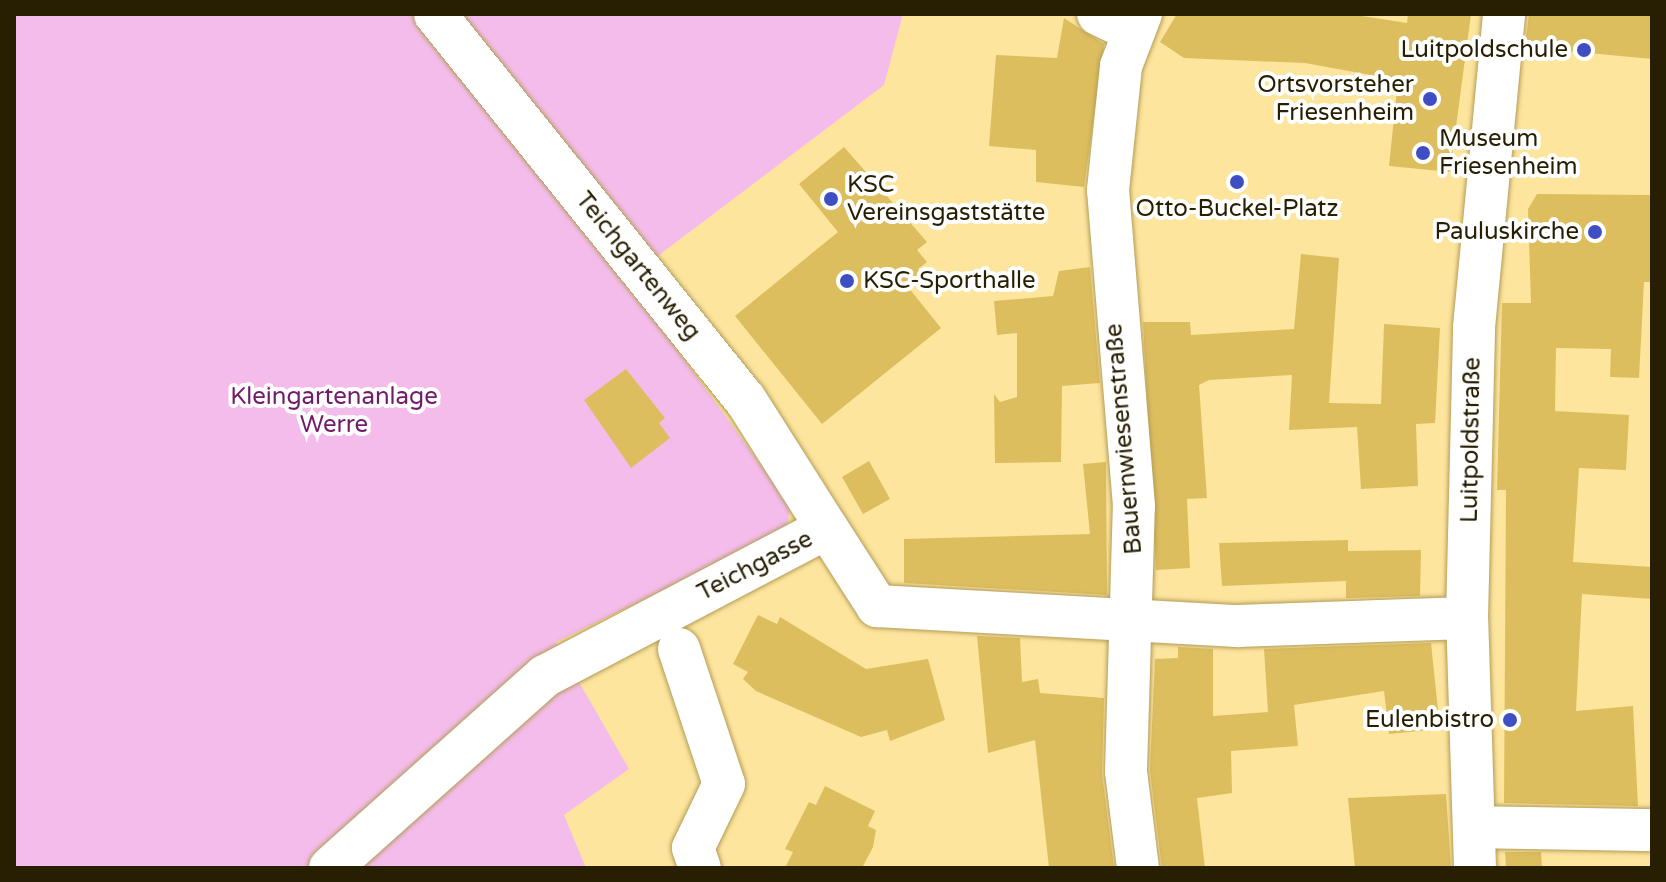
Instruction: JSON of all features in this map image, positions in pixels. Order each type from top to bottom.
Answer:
[{"type":"street","name":"Teichgartenweg","points":[[435,14],[745,399],[827,528]]},
{"type":"street","name":"Luitpoldstraße","points":[[1475,848],[1467,618],[1475,304],[1504,14]]},
{"type":"street","name":"Bauernwiesenstraße","points":[[1124,20],[1108,190],[1134,506],[1134,620],[1126,771],[1138,868]]},
{"type":"street","name":"Teichgasse","points":[[330,868],[545,676],[827,528],[877,606],[1300,626],[1467,618]]},
{"type":"street","points":[[679,649],[724,784],[693,848],[700,868]]},
{"type":"street","points":[[1475,848],[1652,830]]},
{"type":"green space","name":"Kleingartenanlage Werre","points":[[14,14],[903,14],[884,85],[626,280],[790,505],[787,530],[556,642],[629,769],[564,815],[586,868],[14,868]]},
{"type":"building","points":[[1177,14],[1349,14],[1407,23],[1408,14],[1471,14],[1450,172],[1389,166],[1398,80],[1305,63],[1184,58],[1160,42]]},
{"type":"building","points":[[1529,14],[1652,14],[1652,59],[1525,47]]},
{"type":"building","points":[[1064,18],[1104,44],[1084,187],[1036,182],[1036,150],[989,146],[996,55],[1057,58]]},
{"type":"building","name":"KSC-Sporthalle","points":[[844,147],[927,242],[917,250],[927,262],[918,269],[923,275],[908,287],[941,328],[822,424],[735,316],[838,232],[799,184]]},
{"type":"building","points":[[1537,194],[1652,195],[1652,282],[1644,282],[1639,378],[1610,377],[1611,349],[1556,348],[1555,411],[1629,415],[1626,470],[1579,468],[1573,562],[1652,567],[1652,599],[1582,594],[1576,711],[1633,706],[1638,806],[1504,803],[1506,490],[1497,490],[1502,303],[1531,303],[1528,209]]},
{"type":"building","points":[[1301,254],[1339,258],[1329,403],[1381,404],[1384,324],[1440,328],[1435,423],[1416,424],[1418,486],[1361,489],[1357,427],[1289,430],[1292,375],[1209,380],[1199,385],[1207,498],[1187,499],[1190,568],[1156,570],[1143,322],[1190,322],[1191,335],[1294,329]]},
{"type":"building","points":[[1090,267],[1100,383],[1062,386],[1061,462],[995,463],[994,394],[1000,402],[1017,397],[1017,333],[997,335],[994,301],[1053,296],[1059,271]]},
{"type":"building","points":[[626,369],[665,418],[659,423],[670,438],[631,468],[584,400]]},
{"type":"building","points":[[869,461],[890,499],[863,514],[842,477]]},
{"type":"building","points":[[1106,462],[1107,595],[904,583],[904,539],[1090,534],[1083,464]]},
{"type":"building","points":[[1348,540],[1348,551],[1421,550],[1420,596],[1346,598],[1346,581],[1222,586],[1219,543]]},
{"type":"building","points":[[758,615],[777,624],[780,617],[866,669],[928,659],[945,720],[890,741],[887,730],[861,737],[756,691],[743,679],[748,672],[733,664]]},
{"type":"building","points":[[977,636],[1020,638],[1022,682],[1038,679],[1040,693],[1104,698],[1102,774],[1114,868],[1049,868],[1035,740],[988,753]]},
{"type":"building","points":[[1431,643],[1440,729],[1389,734],[1384,691],[1294,705],[1298,746],[1231,751],[1232,793],[1197,798],[1205,868],[1162,868],[1150,770],[1155,659],[1178,658],[1178,647],[1213,649],[1213,716],[1268,712],[1264,649]]},
{"type":"building","points":[[825,786],[875,811],[868,826],[876,830],[873,847],[862,868],[785,868],[793,852],[785,849],[809,802],[816,805]]},
{"type":"building","points":[[1446,794],[1451,868],[1355,868],[1348,798]]},
{"type":"building","points":[[1505,852],[1541,852],[1542,868],[1506,868]]},
{"type":"place","name":"Luitpoldschule","points":[[1584,50]]},
{"type":"place","name":"Ortsvorsteher Friesenheim","points":[[1430,99]]},
{"type":"place","name":"Museum Friesenheim","points":[[1423,153]]},
{"type":"place","name":"Otto-Buckel-Platz","points":[[1237,182]]},
{"type":"place","name":"KSC Vereinsgaststätte","points":[[831,199]]},
{"type":"place","name":"Pauluskirche","points":[[1595,232]]},
{"type":"place","name":"KSC-Sporthalle","points":[[847,281]]},
{"type":"place","name":"Eulenbistro","points":[[1510,720]]}]
